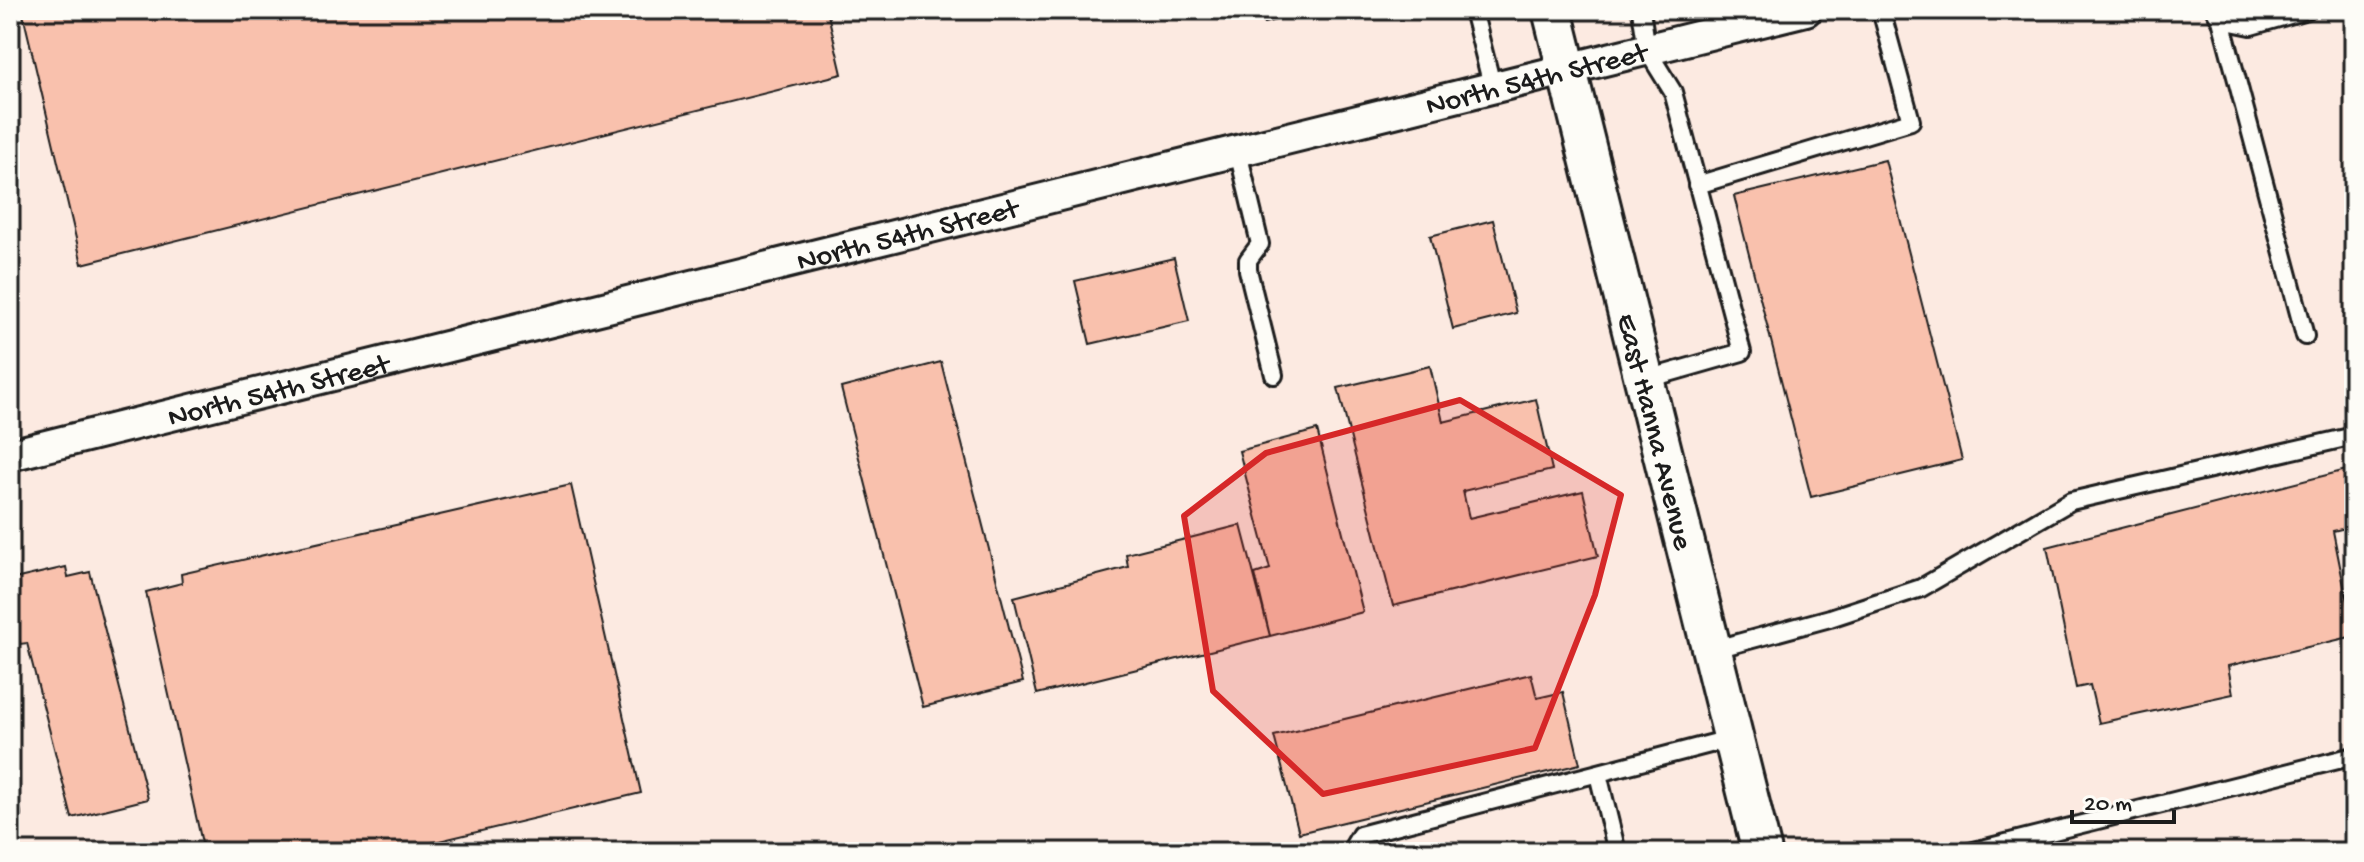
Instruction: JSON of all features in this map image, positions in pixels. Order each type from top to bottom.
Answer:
[{"type":"street","name":"East Hanna Avenue","points":[[1552,10],[1762,852]]},
{"type":"street","name":"North 54th Street","points":[[10,455],[1806,10]]},
{"type":"lane","points":[[1473,10],[1493,89]]},
{"type":"lane","points":[[1641,10],[1647,50],[1673,92],[1742,352],[1644,380]]},
{"type":"lane","points":[[1697,185],[1911,121],[1881,10]]},
{"type":"lane","points":[[2218,15],[2251,26],[2307,10]]},
{"type":"lane","points":[[2218,15],[2305,336]]},
{"type":"lane","points":[[1238,152],[1260,244],[1248,260],[1248,270],[1274,375]]},
{"type":"lane","points":[[1711,651],[1830,618],[1921,588],[2071,501],[2354,436]]},
{"type":"lane","points":[[1350,852],[1360,835],[1733,738]]},
{"type":"lane","points":[[1970,852],[2354,756]]},
{"type":"lane","points":[[1598,774],[1617,852]]},
{"type":"highlighted area","points":[[1460,400],[1621,495],[1595,595],[1535,748],[1323,794],[1213,691],[1184,516],[1266,453]]},
{"type":"shaded area","points":[[10,10],[2354,10],[2354,852],[10,852]]},
{"type":"building","points":[[22,10],[827,10],[842,74],[82,264]]},
{"type":"building","points":[[1261,10],[1315,10],[1264,23]]},
{"type":"building","points":[[1885,160],[1962,460],[1811,497],[1734,196]]},
{"type":"building","points":[[1493,220],[1516,313],[1453,329],[1430,236]]},
{"type":"building","points":[[1174,258],[1189,321],[1090,344],[1075,281]]},
{"type":"building","points":[[941,362],[1023,682],[923,707],[841,388]]},
{"type":"building","points":[[1430,366],[1443,422],[1536,399],[1552,470],[1463,491],[1469,518],[1583,491],[1598,556],[1393,606],[1338,388]]},
{"type":"building","points":[[1317,430],[1363,612],[1270,636],[1255,574],[1270,569],[1239,451]]},
{"type":"building","points":[[2354,468],[2354,526],[2333,531],[2354,636],[2228,666],[2233,694],[2099,723],[2090,685],[2076,688],[2047,547]]},
{"type":"building","points":[[571,485],[641,793],[393,852],[204,852],[146,592],[182,583],[181,574]]},
{"type":"building","points":[[1241,525],[1270,636],[1037,694],[1014,597],[1128,567],[1126,554]]},
{"type":"building","points":[[66,567],[68,577],[90,572],[148,799],[72,818],[27,643],[20,644],[17,632],[10,634],[10,580]]},
{"type":"building","points":[[1531,674],[1537,698],[1563,692],[1580,764],[1299,833],[1274,736]]}]
